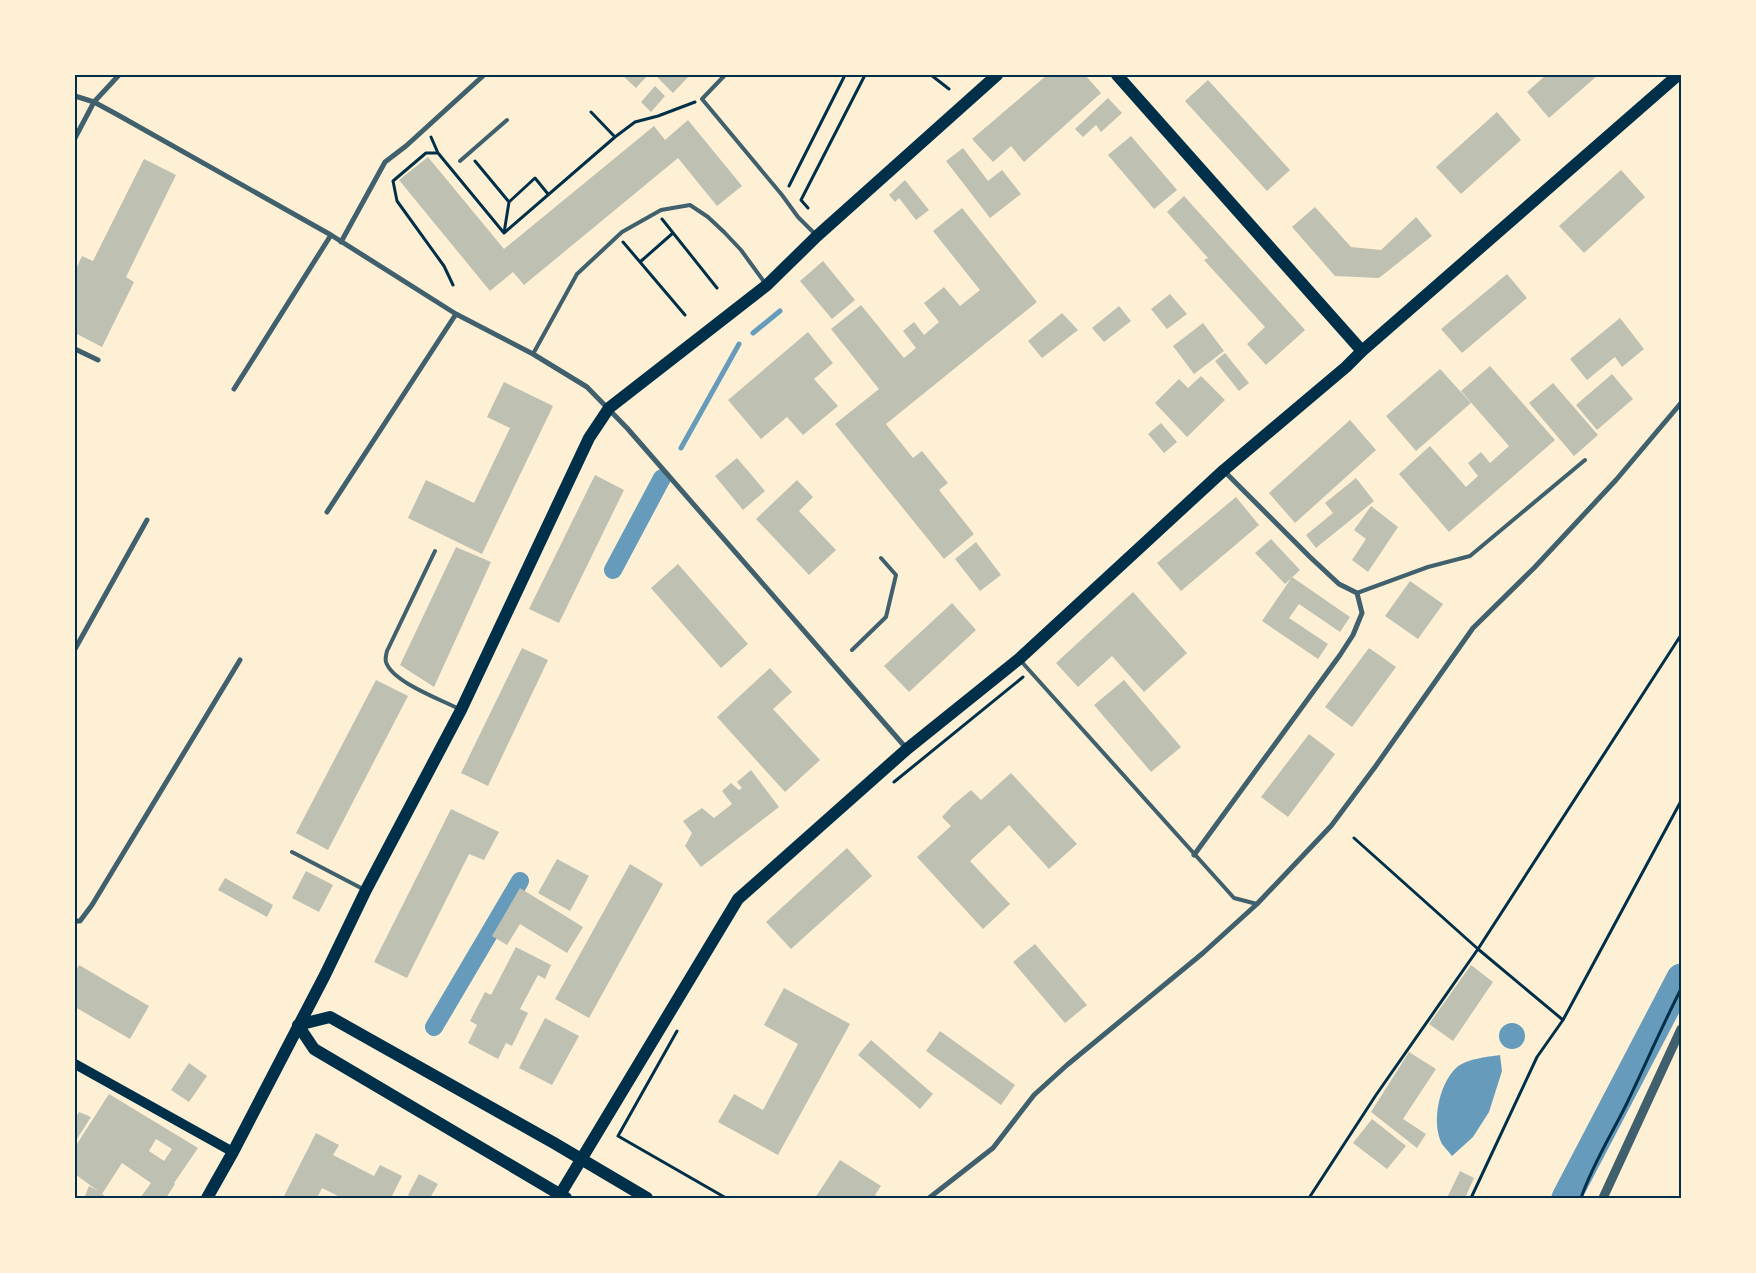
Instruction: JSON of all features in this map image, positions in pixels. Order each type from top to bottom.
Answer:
[{"type":"main road","points":[[207,1198],[234,1152],[325,976],[366,890],[462,710],[589,438],[609,408],[766,285],[817,236],[996,75]]},
{"type":"main road","points":[[1117,75],[1362,351]]},
{"type":"main road","points":[[298,1025],[314,1049],[562,1197],[582,1160],[738,899],[907,749],[1019,658],[1224,470],[1346,367],[1678,75]]},
{"type":"main road","points":[[298,1025],[330,1017],[647,1198]]},
{"type":"main road","points":[[75,1064],[234,1152]]},
{"type":"street","points":[[75,138],[94,102],[119,75]]},
{"type":"street","points":[[340,242],[385,162],[484,75]]},
{"type":"street","points":[[75,96],[94,102],[331,235],[456,314],[533,354],[587,387],[609,408],[907,749]]},
{"type":"street","points":[[234,389],[331,235]]},
{"type":"street","points":[[327,512],[456,314]]},
{"type":"street","points":[[75,349],[98,360]]},
{"type":"street","points":[[929,1198],[993,1148],[1034,1095],[1067,1065],[1203,953],[1258,904],[1331,826],[1473,628],[1534,568],[1616,480],[1681,403]]},
{"type":"street","points":[[1194,855],[1340,656],[1362,613],[1357,593],[1339,584],[1224,470]]},
{"type":"street","points":[[75,649],[147,520]]},
{"type":"street","points":[[75,922],[80,921],[92,906],[240,660]]},
{"type":"street","points":[[1603,1198],[1681,1029]]},
{"type":"lane","points":[[725,75],[702,99],[798,217],[817,236]]},
{"type":"lane","points":[[460,161],[507,120]]},
{"type":"lane","points":[[533,354],[578,274],[618,236],[661,210],[690,205],[708,217],[741,250],[766,285]]},
{"type":"lane","points":[[1357,593],[1428,567],[1470,556],[1585,460]]},
{"type":"lane","points":[[435,551],[387,651],[385,660],[399,679],[462,710]]},
{"type":"lane","points":[[852,650],[886,617],[896,575],[881,558]]},
{"type":"lane","points":[[1019,658],[1234,898],[1258,904]]},
{"type":"lane","points":[[292,852],[366,890]]},
{"type":"path","points":[[789,186],[846,75]]},
{"type":"path","points":[[808,208],[801,200],[865,75]]},
{"type":"path","points":[[932,75],[949,90]]},
{"type":"path","points":[[504,233],[635,122],[658,116],[702,99]]},
{"type":"path","points":[[591,112],[615,137]]},
{"type":"path","points":[[427,127],[438,153],[504,233]]},
{"type":"path","points":[[438,153],[426,153],[393,181],[397,201],[444,266],[453,285]]},
{"type":"path","points":[[468,153],[509,202]]},
{"type":"path","points":[[504,233],[509,202],[535,178],[548,194]]},
{"type":"path","points":[[657,213],[717,288]]},
{"type":"path","points":[[640,262],[673,233]]},
{"type":"path","points":[[618,236],[685,315]]},
{"type":"path","points":[[1309,1198],[1376,1095],[1478,949],[1681,635]]},
{"type":"path","points":[[889,786],[1030,672]]},
{"type":"path","points":[[1471,1198],[1537,1057],[1563,1020],[1681,801]]},
{"type":"path","points":[[1354,838],[1478,949],[1563,1020]]},
{"type":"path","points":[[1581,1198],[1587,1181],[1626,1106],[1681,989]]},
{"type":"path","points":[[680,1026],[618,1136],[726,1198]]},
{"type":"water","points":[[1512,1023],[1522,1026],[1525,1036],[1522,1046],[1512,1049],[1502,1046],[1499,1036],[1502,1026]]},
{"type":"water","points":[[1500,1055],[1502,1071],[1489,1112],[1473,1137],[1452,1156],[1442,1144],[1437,1126],[1438,1104],[1445,1084],[1456,1068],[1465,1062]]},
{"type":"building","points":[[622,75],[648,75],[636,88]]},
{"type":"building","points":[[655,75],[690,75],[673,93]]},
{"type":"building","points":[[1047,75],[1085,75],[1101,93],[1024,162],[1011,146],[993,162],[972,139]]},
{"type":"building","points":[[1546,75],[1598,75],[1549,118],[1527,92]]},
{"type":"building","points":[[1208,80],[1290,170],[1267,191],[1185,101]]},
{"type":"building","points":[[655,86],[665,96],[651,112],[641,102]]},
{"type":"building","points":[[1108,98],[1122,113],[1101,132],[1096,125],[1083,137],[1075,129]]},
{"type":"building","points":[[1497,112],[1521,140],[1461,194],[1436,167]]},
{"type":"building","points":[[688,120],[742,186],[717,206],[678,158],[524,285],[513,272],[490,291],[399,180],[428,157],[504,249],[654,126],[665,140]]},
{"type":"building","points":[[1131,136],[1177,190],[1154,209],[1108,155]]},
{"type":"building","points":[[963,148],[988,181],[1002,170],[1021,194],[990,218],[946,161]]},
{"type":"building","points":[[144,159],[176,175],[126,277],[134,282],[102,347],[75,333],[75,271],[82,256],[93,261]]},
{"type":"building","points":[[1621,170],[1645,197],[1584,253],[1559,226]]},
{"type":"building","points":[[905,180],[929,210],[916,220],[899,198],[895,202],[889,195]]},
{"type":"building","points":[[1184,196],[1305,330],[1266,365],[1247,344],[1265,327],[1204,260],[1208,258],[1167,212]]},
{"type":"building","points":[[1315,207],[1351,247],[1381,250],[1416,217],[1432,236],[1379,278],[1335,276],[1292,227]]},
{"type":"building","points":[[962,208],[1037,302],[886,424],[913,458],[922,451],[948,483],[939,490],[974,534],[944,559],[835,424],[879,389],[831,329],[861,305],[904,358],[916,348],[903,331],[914,322],[924,335],[939,322],[924,303],[944,287],[960,306],[980,290],[933,231]]},
{"type":"building","points":[[823,261],[855,300],[832,319],[800,281]]},
{"type":"building","points":[[1507,274],[1527,298],[1462,353],[1441,329]]},
{"type":"building","points":[[1170,294],[1187,314],[1167,329],[1151,309]]},
{"type":"building","points":[[1119,306],[1131,321],[1104,342],[1092,328]]},
{"type":"building","points":[[1062,313],[1078,330],[1042,358],[1028,341]]},
{"type":"building","points":[[1620,318],[1644,349],[1622,367],[1615,357],[1587,380],[1570,359]]},
{"type":"building","points":[[1203,323],[1224,351],[1194,374],[1173,346]]},
{"type":"building","points":[[808,332],[833,363],[814,379],[838,406],[803,435],[787,417],[761,439],[728,400]]},
{"type":"building","points":[[1225,353],[1249,383],[1239,391],[1215,361]]},
{"type":"building","points":[[1490,366],[1555,440],[1449,532],[1399,474],[1430,446],[1466,487],[1478,476],[1468,463],[1481,452],[1490,463],[1509,446],[1461,391]]},
{"type":"building","points":[[1440,369],[1471,403],[1416,451],[1386,416]]},
{"type":"building","points":[[1612,374],[1633,399],[1597,430],[1576,405]]},
{"type":"building","points":[[1201,376],[1225,400],[1187,437],[1155,403],[1179,379],[1188,388]]},
{"type":"building","points":[[504,382],[553,406],[482,554],[408,518],[426,480],[474,503],[510,428],[487,417]]},
{"type":"building","points":[[1553,383],[1598,435],[1574,456],[1529,403]]},
{"type":"building","points":[[1350,420],[1376,450],[1295,523],[1269,493]]},
{"type":"building","points":[[1161,423],[1177,442],[1164,453],[1148,434]]},
{"type":"building","points":[[737,458],[765,491],[743,510],[715,476]]},
{"type":"building","points":[[595,475],[624,490],[559,623],[529,609]]},
{"type":"building","points":[[1356,478],[1374,501],[1316,548],[1306,535],[1333,513],[1325,503]]},
{"type":"building","points":[[797,480],[813,497],[799,511],[836,550],[809,575],[756,519]]},
{"type":"building","points":[[1236,497],[1259,525],[1181,591],[1157,563]]},
{"type":"building","points":[[1371,506],[1398,527],[1368,572],[1352,560],[1366,539],[1354,530]]},
{"type":"building","points":[[1271,539],[1300,570],[1285,584],[1255,553]]},
{"type":"building","points":[[976,542],[1001,575],[980,591],[955,559]]},
{"type":"building","points":[[456,547],[491,562],[434,687],[400,665]]},
{"type":"building","points":[[678,564],[748,644],[721,668],[651,588]]},
{"type":"building","points":[[1292,577],[1350,617],[1340,632],[1299,604],[1289,618],[1328,644],[1318,659],[1262,621]]},
{"type":"building","points":[[1410,581],[1443,604],[1418,639],[1385,616]]},
{"type":"building","points":[[1133,592],[1187,653],[1144,692],[1112,656],[1078,687],[1056,663]]},
{"type":"building","points":[[952,603],[976,630],[909,692],[884,666]]},
{"type":"building","points":[[522,648],[548,660],[488,786],[461,773]]},
{"type":"building","points":[[1369,648],[1396,667],[1352,727],[1325,707]]},
{"type":"building","points":[[770,668],[792,692],[773,709],[820,760],[785,792],[717,717]]},
{"type":"building","points":[[376,680],[408,696],[328,850],[296,833]]},
{"type":"building","points":[[1124,680],[1181,747],[1151,772],[1094,705]]},
{"type":"building","points":[[1309,734],[1335,754],[1288,817],[1261,797]]},
{"type":"building","points":[[751,770],[779,807],[701,867],[685,846],[692,833],[683,821],[702,808],[714,818],[732,804],[722,791],[731,783],[739,790],[742,788],[737,782]]},
{"type":"building","points":[[1011,773],[1077,844],[1049,869],[1009,825],[970,861],[1010,904],[983,929],[917,857],[951,826],[942,817],[953,805],[971,790],[981,800]]},
{"type":"building","points":[[451,809],[499,832],[484,860],[469,854],[407,978],[374,962]]},
{"type":"building","points":[[847,848],[872,876],[791,949],[766,922]]},
{"type":"building","points":[[557,859],[589,876],[570,911],[538,893]]},
{"type":"building","points":[[630,864],[663,884],[589,1018],[555,999]]},
{"type":"building","points":[[306,871],[333,885],[319,912],[292,898]]},
{"type":"building","points":[[225,878],[273,905],[267,917],[218,890]]},
{"type":"building","points":[[520,888],[583,927],[567,953],[520,924],[507,945],[492,936]]},
{"type":"building","points":[[1035,944],[1087,1005],[1065,1023],[1013,962]]},
{"type":"building","points":[[516,947],[551,965],[545,979],[538,975],[520,1009],[528,1013],[512,1046],[506,1043],[498,1059],[468,1043],[477,1025],[470,1021],[485,992],[491,995]]},
{"type":"building","points":[[79,965],[149,1006],[130,1039],[75,1007],[75,972]]},
{"type":"building","points":[[1471,965],[1493,982],[1453,1041],[1429,1024]]},
{"type":"building","points":[[784,988],[850,1024],[778,1155],[718,1122],[734,1094],[763,1110],[798,1044],[764,1025]]},
{"type":"building","points":[[545,1018],[579,1036],[552,1085],[519,1068]]},
{"type":"building","points":[[940,1031],[1015,1085],[1001,1105],[926,1051]]},
{"type":"building","points":[[871,1040],[933,1094],[920,1109],[858,1055]]},
{"type":"building","points":[[1409,1052],[1436,1069],[1403,1119],[1426,1134],[1417,1148],[1371,1112]]},
{"type":"building","points":[[189,1063],[207,1076],[189,1102],[171,1090]]},
{"type":"building","points":[[109,1094],[198,1148],[166,1198],[140,1198],[151,1183],[122,1163],[102,1194],[108,1198],[88,1198],[85,1196],[89,1186],[98,1191],[75,1174],[75,1147]],"holes":[[[156,1139],[172,1149],[164,1161],[149,1151]]]},
{"type":"building","points":[[79,1112],[91,1117],[75,1142],[75,1119]]},
{"type":"building","points":[[1372,1119],[1406,1146],[1387,1169],[1353,1143]]},
{"type":"building","points":[[316,1133],[339,1145],[333,1155],[374,1176],[380,1165],[402,1176],[391,1198],[342,1198],[322,1188],[317,1198],[283,1198]]},
{"type":"building","points":[[840,1160],[881,1186],[875,1195],[881,1198],[815,1198]]},
{"type":"building","points":[[1460,1171],[1474,1178],[1465,1198],[1447,1198]]},
{"type":"building","points":[[419,1174],[438,1184],[430,1198],[414,1198],[408,1195]]},
{"type":"waterway","points":[[753,333],[780,311]]},
{"type":"waterway","points":[[681,448],[739,344]]},
{"type":"waterway","points":[[613,570],[662,478]]},
{"type":"waterway","points":[[434,1027],[520,881]]},
{"type":"waterway","points":[[1566,1198],[1681,978]]}]
